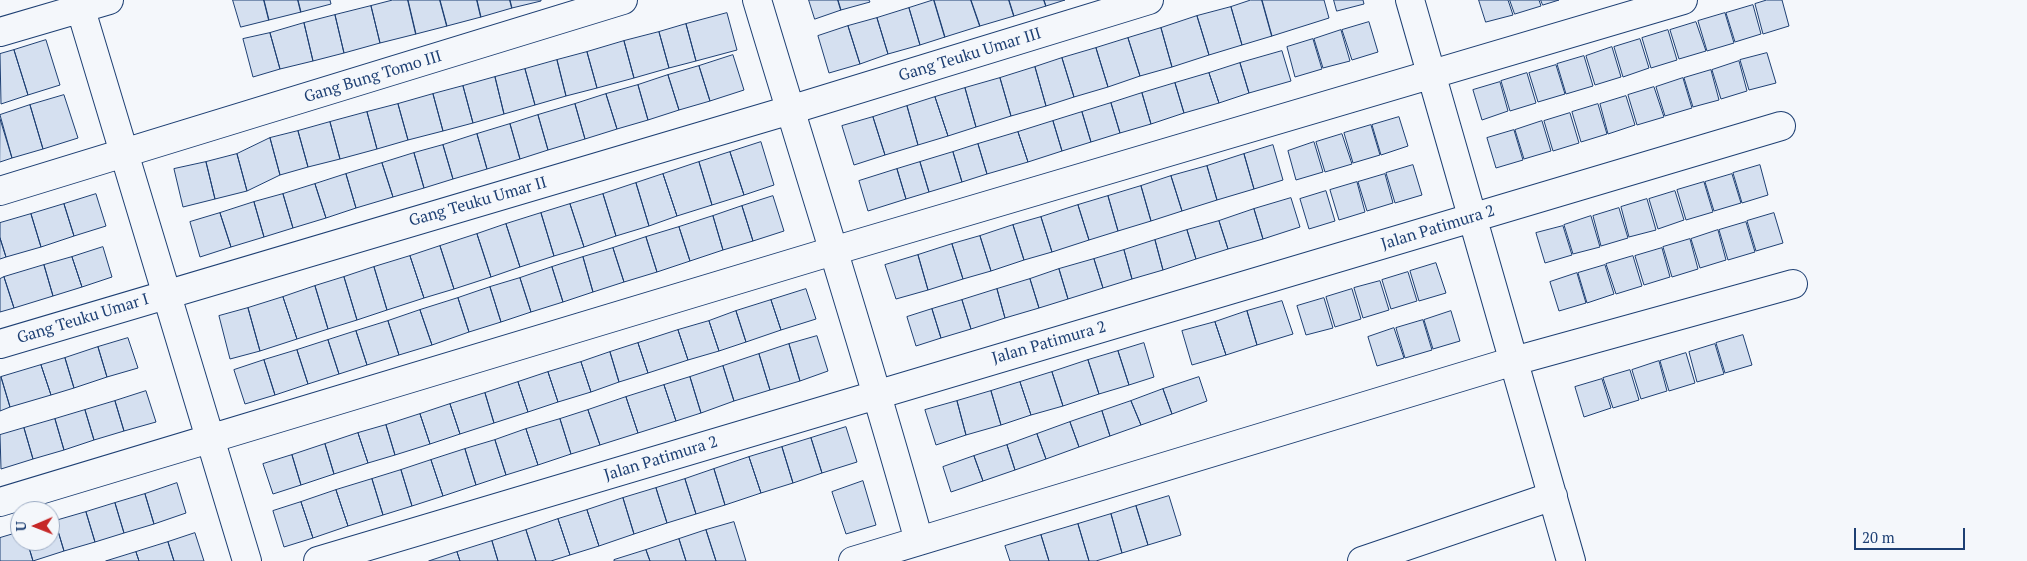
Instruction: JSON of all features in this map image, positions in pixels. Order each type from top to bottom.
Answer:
[{"type":"street","points":[[0,32],[79,4],[109,0]]},
{"type":"street","name":"Gang Bung Tomo III","points":[[0,190],[124,154],[623,0]]},
{"type":"street","points":[[757,0],[878,394],[919,541]]},
{"type":"street","name":"Gang Teuku Umar III","points":[[790,110],[1149,0]]},
{"type":"street","points":[[1410,0],[1571,561]]},
{"type":"street","points":[[0,502],[833,251],[1684,0]]},
{"type":"street","points":[[79,4],[247,561]]},
{"type":"street","name":"Gang Teuku Umar II","points":[[166,294],[790,110]]},
{"type":"street","name":"Jalan Patimura 2","points":[[318,561],[1781,126]]},
{"type":"street","points":[[853,561],[1514,361],[1793,284]]},
{"type":"street","name":"Gang Teuku Umar I","points":[[0,344],[166,294]]},
{"type":"street","points":[[1362,561],[1552,496]]},
{"type":"building","points":[[233,0],[264,0],[269,20],[241,27]]},
{"type":"building","points":[[264,0],[298,0],[301,12],[269,20]]},
{"type":"building","points":[[298,0],[330,0],[331,4],[301,12]]},
{"type":"building","points":[[393,0],[408,0],[416,34],[380,43],[371,6]]},
{"type":"building","points":[[408,0],[440,0],[447,26],[416,34]]},
{"type":"building","points":[[440,0],[477,0],[481,17],[447,26]]},
{"type":"building","points":[[477,0],[510,0],[512,8],[481,17]]},
{"type":"building","points":[[510,0],[541,0],[541,1],[512,8]]},
{"type":"building","points":[[809,0],[838,0],[841,10],[815,19]]},
{"type":"building","points":[[838,0],[869,0],[870,2],[841,10]]},
{"type":"building","points":[[934,0],[971,0],[980,26],[945,37]]},
{"type":"building","points":[[934,0],[945,37],[920,45],[909,8]]},
{"type":"building","points":[[971,0],[1009,0],[1014,16],[980,26]]},
{"type":"building","points":[[1009,0],[1044,0],[1046,6],[1014,16]]},
{"type":"building","points":[[1044,0],[1065,0],[1046,6]]},
{"type":"building","points":[[1251,0],[1262,0],[1272,36],[1242,45],[1231,7]]},
{"type":"building","points":[[1262,0],[1324,0],[1329,18],[1272,36]]},
{"type":"building","points":[[1334,0],[1363,0],[1364,4],[1337,11]]},
{"type":"building","points":[[1479,0],[1508,0],[1513,15],[1486,22]]},
{"type":"building","points":[[1510,0],[1539,0],[1541,6],[1515,14]]},
{"type":"building","points":[[1541,0],[1559,0],[1543,5]]},
{"type":"building","points":[[1767,0],[1782,0],[1789,26],[1763,34],[1755,4]]},
{"type":"building","points":[[1753,5],[1761,34],[1735,42],[1726,13]]},
{"type":"building","points":[[371,6],[380,43],[344,53],[335,15]]},
{"type":"building","points":[[1231,7],[1242,45],[1209,55],[1197,16]]},
{"type":"building","points":[[909,8],[920,45],[888,54],[877,18]]},
{"type":"building","points":[[727,13],[737,50],[696,61],[686,24]]},
{"type":"building","points":[[1725,13],[1734,43],[1707,51],[1698,21]]},
{"type":"building","points":[[335,15],[344,53],[313,61],[304,23]]},
{"type":"building","points":[[1197,16],[1209,55],[1172,67],[1161,28]]},
{"type":"building","points":[[877,18],[888,54],[860,64],[848,26]]},
{"type":"building","points":[[1369,22],[1378,52],[1352,60],[1342,30]]},
{"type":"building","points":[[1696,22],[1706,51],[1679,59],[1670,30]]},
{"type":"building","points":[[304,23],[313,61],[280,69],[270,33]]},
{"type":"building","points":[[686,24],[696,61],[669,68],[659,32]]},
{"type":"building","points":[[848,26],[860,64],[829,73],[818,36]]},
{"type":"building","points":[[1161,28],[1172,67],[1140,76],[1128,38]]},
{"type":"building","points":[[1341,30],[1350,61],[1323,68],[1314,39]]},
{"type":"building","points":[[1668,30],[1677,60],[1651,68],[1642,38]]},
{"type":"building","points":[[659,32],[669,68],[634,78],[624,41]]},
{"type":"building","points":[[270,33],[280,69],[253,77],[243,39]]},
{"type":"building","points":[[1128,38],[1140,76],[1108,87],[1096,48]]},
{"type":"building","points":[[1313,39],[1322,69],[1295,77],[1287,47]]},
{"type":"building","points":[[1640,39],[1649,68],[1623,77],[1614,47]]},
{"type":"building","points":[[46,40],[60,85],[28,95],[14,50]]},
{"type":"building","points":[[624,41],[634,78],[597,88],[587,52]]},
{"type":"building","points":[[1612,47],[1621,77],[1595,85],[1586,56]]},
{"type":"building","points":[[1096,48],[1108,87],[1074,97],[1062,58]]},
{"type":"building","points":[[14,50],[28,95],[1,104],[0,54]]},
{"type":"building","points":[[1282,51],[1291,81],[1249,93],[1240,63]]},
{"type":"building","points":[[587,52],[597,88],[566,96],[557,60]]},
{"type":"building","points":[[1767,53],[1776,83],[1749,90],[1740,60]]},
{"type":"building","points":[[733,55],[744,90],[710,101],[699,66]]},
{"type":"building","points":[[1584,56],[1593,86],[1566,94],[1557,64]]},
{"type":"building","points":[[1062,58],[1074,97],[1046,106],[1035,67]]},
{"type":"building","points":[[557,60],[566,96],[535,105],[525,69]]},
{"type":"building","points":[[1739,61],[1747,91],[1721,99],[1712,70]]},
{"type":"building","points":[[1240,63],[1249,93],[1219,103],[1209,73]]},
{"type":"building","points":[[1556,65],[1565,94],[1538,102],[1529,73]]},
{"type":"building","points":[[699,66],[710,101],[679,110],[668,75]]},
{"type":"building","points":[[1035,67],[1046,106],[1011,116],[1000,78]]},
{"type":"building","points":[[525,69],[535,105],[504,114],[495,77]]},
{"type":"building","points":[[1711,70],[1719,100],[1693,107],[1684,78]]},
{"type":"building","points":[[1209,73],[1219,103],[1184,113],[1175,83]]},
{"type":"building","points":[[1527,73],[1536,103],[1510,111],[1501,81]]},
{"type":"building","points":[[668,75],[679,110],[648,120],[638,85]]},
{"type":"building","points":[[495,77],[504,114],[473,123],[463,86]]},
{"type":"building","points":[[1000,78],[1011,116],[976,127],[965,88]]},
{"type":"building","points":[[1683,78],[1692,108],[1665,116],[1656,87]]},
{"type":"building","points":[[1500,82],[1508,111],[1482,120],[1473,90]]},
{"type":"building","points":[[1175,83],[1184,113],[1151,124],[1142,93]]},
{"type":"building","points":[[638,85],[648,120],[617,129],[606,94]]},
{"type":"building","points":[[463,86],[473,123],[443,131],[433,94]]},
{"type":"building","points":[[1654,87],[1664,117],[1637,125],[1628,95]]},
{"type":"building","points":[[965,88],[976,127],[948,136],[935,97]]},
{"type":"building","points":[[1142,93],[1151,124],[1120,133],[1111,103]]},
{"type":"building","points":[[433,94],[443,131],[408,140],[398,104]]},
{"type":"building","points":[[606,94],[617,129],[585,139],[575,104]]},
{"type":"building","points":[[64,95],[78,138],[43,149],[30,105]]},
{"type":"building","points":[[1626,96],[1635,125],[1608,134],[1600,104]]},
{"type":"building","points":[[935,97],[948,136],[918,145],[907,106]]},
{"type":"building","points":[[1111,103],[1120,133],[1091,142],[1082,112]]},
{"type":"building","points":[[398,104],[408,140],[377,149],[367,112]]},
{"type":"building","points":[[575,104],[585,139],[548,150],[538,115]]},
{"type":"building","points":[[1598,104],[1607,134],[1581,142],[1572,112]]},
{"type":"building","points":[[30,105],[43,149],[12,158],[0,115]]},
{"type":"building","points":[[907,106],[918,145],[885,155],[873,117]]},
{"type":"building","points":[[367,112],[377,149],[340,159],[330,122]]},
{"type":"building","points":[[1082,112],[1091,142],[1062,151],[1053,121]]},
{"type":"building","points":[[1570,113],[1579,143],[1553,151],[1544,121]]},
{"type":"building","points":[[538,115],[548,150],[520,159],[510,124]]},
{"type":"building","points":[[873,117],[885,155],[854,165],[842,126]]},
{"type":"building","points":[[1399,117],[1408,146],[1381,155],[1372,125]]},
{"type":"building","points":[[0,119],[12,158],[0,162]]},
{"type":"building","points":[[1053,121],[1062,151],[1028,162],[1018,132]]},
{"type":"building","points":[[1542,121],[1551,151],[1524,159],[1515,130]]},
{"type":"building","points":[[330,122],[340,159],[308,167],[298,131]]},
{"type":"building","points":[[510,124],[520,159],[487,169],[477,134]]},
{"type":"building","points":[[1371,125],[1380,155],[1353,163],[1344,133]]},
{"type":"building","points":[[1514,130],[1523,160],[1496,168],[1487,138]]},
{"type":"building","points":[[298,131],[308,167],[280,175],[270,138]]},
{"type":"building","points":[[1018,132],[1028,162],[987,174],[978,144]]},
{"type":"building","points":[[477,134],[487,169],[453,179],[443,145]]},
{"type":"building","points":[[1342,134],[1352,164],[1325,172],[1316,142]]},
{"type":"building","points":[[270,138],[280,175],[247,191],[237,154]]},
{"type":"building","points":[[761,142],[774,185],[744,195],[730,152]]},
{"type":"building","points":[[1314,142],[1323,172],[1296,180],[1288,151]]},
{"type":"building","points":[[978,144],[987,174],[962,182],[953,152]]},
{"type":"building","points":[[443,145],[453,179],[424,188],[414,153]]},
{"type":"building","points":[[1273,145],[1283,180],[1254,189],[1244,154]]},
{"type":"building","points":[[730,152],[744,195],[712,205],[699,162]]},
{"type":"building","points":[[953,152],[962,182],[929,192],[920,162]]},
{"type":"building","points":[[414,153],[424,188],[393,197],[382,163]]},
{"type":"building","points":[[237,154],[247,191],[215,199],[206,162]]},
{"type":"building","points":[[1244,154],[1254,189],[1217,200],[1207,166]]},
{"type":"building","points":[[206,162],[215,199],[183,207],[174,169]]},
{"type":"building","points":[[699,162],[712,205],[677,216],[663,174]]},
{"type":"building","points":[[920,162],[929,192],[906,199],[897,169]]},
{"type":"building","points":[[382,163],[393,197],[356,208],[346,174]]},
{"type":"building","points":[[1413,165],[1422,195],[1395,203],[1386,173]]},
{"type":"building","points":[[1760,165],[1768,195],[1742,203],[1733,173]]},
{"type":"building","points":[[1207,166],[1217,200],[1182,211],[1171,176]]},
{"type":"building","points":[[897,169],[906,199],[868,211],[859,181]]},
{"type":"building","points":[[346,174],[356,208],[326,218],[315,184]]},
{"type":"building","points":[[663,174],[677,216],[649,226],[636,183]]},
{"type":"building","points":[[1385,174],[1393,203],[1367,211],[1358,182]]},
{"type":"building","points":[[1732,174],[1741,203],[1714,211],[1705,182]]},
{"type":"building","points":[[1171,176],[1182,211],[1151,221],[1141,186]]},
{"type":"building","points":[[1357,182],[1365,212],[1339,220],[1330,190]]},
{"type":"building","points":[[1704,182],[1713,212],[1686,220],[1677,190]]},
{"type":"building","points":[[636,183],[649,226],[616,236],[603,194]]},
{"type":"building","points":[[315,184],[326,218],[293,228],[283,194]]},
{"type":"building","points":[[1141,186],[1151,221],[1118,231],[1108,196]]},
{"type":"building","points":[[1326,191],[1335,221],[1309,229],[1300,199]]},
{"type":"building","points":[[1675,191],[1684,220],[1658,229],[1649,199]]},
{"type":"building","points":[[96,194],[106,226],[74,236],[64,204]]},
{"type":"building","points":[[283,194],[293,228],[264,237],[254,202]]},
{"type":"building","points":[[603,194],[616,236],[584,247],[570,204]]},
{"type":"building","points":[[773,196],[784,231],[753,241],[742,206]]},
{"type":"building","points":[[1108,196],[1118,231],[1089,240],[1078,205]]},
{"type":"building","points":[[1291,198],[1300,227],[1263,239],[1254,209]]},
{"type":"building","points":[[1647,199],[1656,230],[1629,237],[1621,207]]},
{"type":"building","points":[[254,202],[264,237],[231,247],[220,213]]},
{"type":"building","points":[[64,204],[74,236],[41,247],[31,214]]},
{"type":"building","points":[[570,204],[584,247],[554,256],[541,213]]},
{"type":"building","points":[[1078,205],[1089,240],[1052,252],[1041,217]]},
{"type":"building","points":[[742,206],[753,241],[723,250],[713,216]]},
{"type":"building","points":[[1619,208],[1628,238],[1601,246],[1593,216]]},
{"type":"building","points":[[1254,209],[1263,239],[1228,249],[1219,221]]},
{"type":"building","points":[[220,213],[231,247],[200,257],[190,222]]},
{"type":"building","points":[[541,213],[554,256],[520,267],[506,224]]},
{"type":"building","points":[[1774,213],[1783,243],[1756,251],[1747,221]]},
{"type":"building","points":[[31,214],[41,247],[6,257],[0,238],[0,223]]},
{"type":"building","points":[[713,216],[723,250],[690,261],[679,227]]},
{"type":"building","points":[[1591,216],[1600,247],[1573,254],[1564,225]]},
{"type":"building","points":[[1041,217],[1052,252],[1024,260],[1013,225]]},
{"type":"building","points":[[1219,221],[1228,249],[1196,259],[1187,230]]},
{"type":"building","points":[[1746,222],[1755,252],[1728,260],[1719,230]]},
{"type":"building","points":[[506,224],[520,267],[491,277],[477,234]]},
{"type":"building","points":[[1013,225],[1024,260],[991,271],[980,236]]},
{"type":"building","points":[[1563,226],[1572,255],[1545,263],[1536,233]]},
{"type":"building","points":[[679,227],[690,261],[657,272],[646,237]]},
{"type":"building","points":[[1187,230],[1196,259],[1163,270],[1155,240]]},
{"type":"building","points":[[1718,230],[1726,260],[1700,268],[1691,239]]},
{"type":"building","points":[[477,234],[491,277],[454,289],[440,246]]},
{"type":"building","points":[[980,236],[991,271],[963,279],[952,244]]},
{"type":"building","points":[[646,237],[657,272],[624,282],[613,248]]},
{"type":"building","points":[[0,238],[6,257],[0,259]]},
{"type":"building","points":[[1690,239],[1698,269],[1672,277],[1663,247]]},
{"type":"building","points":[[1155,240],[1163,270],[1132,279],[1124,250]]},
{"type":"building","points":[[952,244],[963,279],[928,290],[918,255]]},
{"type":"building","points":[[440,246],[454,289],[424,298],[410,256]]},
{"type":"building","points":[[103,247],[112,277],[82,287],[72,257]]},
{"type":"building","points":[[613,248],[624,282],[593,292],[583,257]]},
{"type":"building","points":[[1662,248],[1670,277],[1644,285],[1635,256]]},
{"type":"building","points":[[1124,250],[1132,279],[1103,288],[1094,259]]},
{"type":"building","points":[[918,255],[928,290],[896,299],[885,265]]},
{"type":"building","points":[[410,256],[424,298],[387,310],[374,267]]},
{"type":"building","points":[[1633,256],[1642,286],[1616,294],[1606,264]]},
{"type":"building","points":[[72,257],[82,287],[53,296],[44,265]]},
{"type":"building","points":[[583,257],[593,292],[563,302],[552,267]]},
{"type":"building","points":[[1094,259],[1103,288],[1068,299],[1059,269]]},
{"type":"building","points":[[1436,263],[1446,293],[1419,301],[1410,271]]},
{"type":"building","points":[[44,265],[53,296],[14,308],[4,277]]},
{"type":"building","points":[[1605,265],[1614,294],[1587,303],[1578,273]]},
{"type":"building","points":[[374,267],[387,310],[357,320],[344,277]]},
{"type":"building","points":[[552,267],[563,302],[531,312],[520,278]]},
{"type":"building","points":[[1059,269],[1068,299],[1039,308],[1030,279]]},
{"type":"building","points":[[1408,272],[1417,301],[1391,309],[1382,280]]},
{"type":"building","points":[[1577,273],[1586,303],[1559,311],[1550,282]]},
{"type":"building","points":[[4,277],[14,308],[0,312],[0,279]]},
{"type":"building","points":[[344,277],[357,320],[328,329],[315,286]]},
{"type":"building","points":[[520,278],[531,312],[501,322],[490,287]]},
{"type":"building","points":[[1030,279],[1039,308],[1005,318],[997,289]]},
{"type":"building","points":[[1380,281],[1389,310],[1363,318],[1354,288]]},
{"type":"building","points":[[315,286],[328,329],[297,339],[283,297]]},
{"type":"building","points":[[490,287],[501,322],[469,332],[458,298]]},
{"type":"building","points":[[806,289],[816,319],[781,330],[771,300]]},
{"type":"building","points":[[997,289],[1005,318],[971,329],[962,300]]},
{"type":"building","points":[[1352,289],[1361,319],[1335,327],[1326,297]]},
{"type":"building","points":[[283,297],[297,339],[260,351],[248,308]]},
{"type":"building","points":[[458,298],[469,332],[432,345],[420,310]]},
{"type":"building","points":[[1324,298],[1333,328],[1306,335],[1297,306]]},
{"type":"building","points":[[771,300],[781,330],[746,342],[736,311]]},
{"type":"building","points":[[962,300],[971,329],[941,338],[932,309]]},
{"type":"building","points":[[1282,301],[1293,334],[1257,345],[1247,311]]},
{"type":"building","points":[[248,308],[260,351],[230,359],[219,316]]},
{"type":"building","points":[[932,309],[941,338],[916,346],[907,317]]},
{"type":"building","points":[[420,310],[432,345],[399,355],[388,321]]},
{"type":"building","points":[[736,311],[746,342],[719,351],[709,321]]},
{"type":"building","points":[[1247,311],[1257,345],[1226,355],[1215,322]]},
{"type":"building","points":[[1451,311],[1460,341],[1433,349],[1424,320]]},
{"type":"building","points":[[1423,320],[1432,350],[1405,358],[1396,328]]},
{"type":"building","points":[[388,321],[399,355],[367,365],[356,331]]},
{"type":"building","points":[[709,321],[719,351],[688,360],[678,330]]},
{"type":"building","points":[[1215,322],[1226,355],[1192,365],[1182,331]]},
{"type":"building","points":[[1394,328],[1404,358],[1377,366],[1368,337]]},
{"type":"building","points":[[678,330],[688,360],[648,373],[638,343]]},
{"type":"building","points":[[356,331],[367,365],[339,374],[328,340]]},
{"type":"building","points":[[1743,335],[1752,365],[1725,373],[1716,343]]},
{"type":"building","points":[[817,336],[828,371],[800,381],[789,344]]},
{"type":"building","points":[[128,338],[138,368],[107,377],[98,347]]},
{"type":"building","points":[[328,340],[339,374],[308,384],[297,350]]},
{"type":"building","points":[[638,343],[648,373],[619,382],[610,352]]},
{"type":"building","points":[[1144,343],[1154,377],[1129,385],[1118,351]]},
{"type":"building","points":[[789,344],[800,381],[770,390],[759,354]]},
{"type":"building","points":[[1715,344],[1724,374],[1697,382],[1689,352]]},
{"type":"building","points":[[98,347],[107,377],[74,388],[65,358]]},
{"type":"building","points":[[297,350],[308,384],[275,395],[264,360]]},
{"type":"building","points":[[1118,351],[1129,385],[1099,394],[1088,360]]},
{"type":"building","points":[[610,352],[619,382],[591,392],[581,362]]},
{"type":"building","points":[[1686,353],[1695,383],[1669,391],[1660,361]]},
{"type":"building","points":[[759,354],[770,390],[734,401],[723,366]]},
{"type":"building","points":[[65,358],[74,388],[51,395],[41,365]]},
{"type":"building","points":[[264,360],[275,395],[245,404],[234,370]]},
{"type":"building","points":[[1088,360],[1099,394],[1063,406],[1052,372]]},
{"type":"building","points":[[1659,361],[1667,391],[1641,399],[1632,370]]},
{"type":"building","points":[[581,362],[591,392],[558,402],[548,372]]},
{"type":"building","points":[[41,365],[51,395],[10,407],[1,377]]},
{"type":"building","points":[[723,366],[734,401],[701,413],[690,377]]},
{"type":"building","points":[[1630,370],[1639,400],[1613,408],[1603,378]]},
{"type":"building","points":[[548,372],[558,402],[528,412],[518,382]]},
{"type":"building","points":[[1052,372],[1063,406],[1031,415],[1020,382]]},
{"type":"building","points":[[690,377],[701,413],[676,421],[664,385]]},
{"type":"building","points":[[1199,377],[1207,401],[1172,414],[1163,389]]},
{"type":"building","points":[[0,378],[10,407],[0,411]]},
{"type":"building","points":[[1602,379],[1611,408],[1584,417],[1575,387]]},
{"type":"building","points":[[518,382],[528,412],[494,423],[485,393]]},
{"type":"building","points":[[1020,382],[1031,415],[1001,425],[991,391]]},
{"type":"building","points":[[664,385],[676,421],[638,433],[626,397]]},
{"type":"building","points":[[1163,389],[1172,414],[1141,425],[1131,401]]},
{"type":"building","points":[[146,391],[156,422],[124,431],[115,401]]},
{"type":"building","points":[[991,391],[1001,425],[966,435],[957,401]]},
{"type":"building","points":[[485,393],[494,423],[460,434],[450,404]]},
{"type":"building","points":[[626,397],[638,433],[600,445],[588,410]]},
{"type":"building","points":[[115,401],[124,431],[94,440],[85,410]]},
{"type":"building","points":[[957,401],[966,435],[936,445],[925,410]]},
{"type":"building","points":[[1131,401],[1141,425],[1110,436],[1102,411]]},
{"type":"building","points":[[450,404],[460,434],[430,444],[420,414]]},
{"type":"building","points":[[85,410],[94,440],[64,450],[55,419]]},
{"type":"building","points":[[588,410],[600,445],[571,454],[560,419]]},
{"type":"building","points":[[1102,411],[1110,436],[1079,447],[1070,422]]},
{"type":"building","points":[[420,414],[430,444],[395,455],[386,425]]},
{"type":"building","points":[[55,419],[64,450],[33,459],[24,428]]},
{"type":"building","points":[[560,419],[571,454],[538,465],[526,429]]},
{"type":"building","points":[[1070,422],[1079,447],[1046,459],[1037,434]]},
{"type":"building","points":[[386,425],[395,455],[368,463],[358,433]]},
{"type":"building","points":[[846,427],[857,462],[822,473],[811,438]]},
{"type":"building","points":[[24,428],[33,459],[1,469],[0,435]]},
{"type":"building","points":[[526,429],[538,465],[506,475],[495,440]]},
{"type":"building","points":[[358,433],[368,463],[334,474],[325,444]]},
{"type":"building","points":[[1037,434],[1046,459],[1015,470],[1007,445]]},
{"type":"building","points":[[811,438],[822,473],[793,483],[782,447]]},
{"type":"building","points":[[495,440],[506,475],[476,485],[465,449]]},
{"type":"building","points":[[325,444],[334,474],[301,485],[292,455]]},
{"type":"building","points":[[1007,445],[1015,470],[983,481],[974,456]]},
{"type":"building","points":[[782,447],[793,483],[761,493],[749,457]]},
{"type":"building","points":[[465,449],[476,485],[443,496],[431,460]]},
{"type":"building","points":[[292,455],[301,485],[273,494],[263,464]]},
{"type":"building","points":[[974,456],[983,481],[951,492],[943,467]]},
{"type":"building","points":[[749,457],[761,493],[725,505],[714,469]]},
{"type":"building","points":[[431,460],[443,496],[412,506],[401,470]]},
{"type":"building","points":[[714,469],[725,505],[696,514],[685,479]]},
{"type":"building","points":[[401,470],[412,506],[383,515],[372,479]]},
{"type":"building","points":[[372,479],[383,515],[348,526],[336,490]]},
{"type":"building","points":[[685,479],[696,514],[667,523],[656,488]]},
{"type":"building","points":[[863,481],[876,525],[846,534],[832,492]]},
{"type":"building","points":[[177,483],[186,513],[154,524],[145,494]]},
{"type":"building","points":[[656,488],[667,523],[634,534],[623,498]]},
{"type":"building","points":[[336,490],[348,526],[313,538],[301,502]]},
{"type":"building","points":[[145,494],[154,524],[124,533],[115,503]]},
{"type":"building","points":[[1169,496],[1181,535],[1148,545],[1136,506]]},
{"type":"building","points":[[623,498],[634,534],[599,546],[587,510]]},
{"type":"building","points":[[301,502],[313,538],[284,547],[273,511]]},
{"type":"building","points":[[115,503],[124,533],[95,542],[86,512]]},
{"type":"building","points":[[1136,506],[1148,545],[1122,553],[1111,514]]},
{"type":"building","points":[[587,510],[599,546],[570,555],[558,519]]},
{"type":"building","points":[[86,512],[95,542],[64,551],[60,538],[60,520]]},
{"type":"building","points":[[1111,514],[1122,553],[1096,561],[1089,561],[1078,524]]},
{"type":"building","points":[[558,519],[570,555],[551,561],[536,561],[526,530]]},
{"type":"building","points":[[734,522],[746,561],[716,561],[706,530]]},
{"type":"building","points":[[1078,524],[1089,561],[1049,561],[1041,535]]},
{"type":"building","points":[[526,530],[536,561],[498,561],[492,541]]},
{"type":"building","points":[[706,530],[716,561],[686,561],[679,539]]},
{"type":"building","points":[[195,533],[204,561],[174,561],[168,542]]},
{"type":"building","points":[[10,535],[10,551],[30,551],[33,561],[0,561],[0,538]]},
{"type":"building","points":[[1041,535],[1049,561],[1010,561],[1005,546]]},
{"type":"building","points":[[60,538],[64,551],[33,561],[30,551],[60,551]]},
{"type":"building","points":[[679,539],[686,561],[650,561],[646,550]]},
{"type":"building","points":[[492,541],[498,561],[460,561],[457,552]]},
{"type":"building","points":[[168,542],[174,561],[139,561],[136,552]]},
{"type":"building","points":[[646,550],[650,561],[614,561],[614,560]]},
{"type":"building","points":[[136,552],[139,561],[106,561]]},
{"type":"building","points":[[457,552],[460,561],[429,561]]}]
